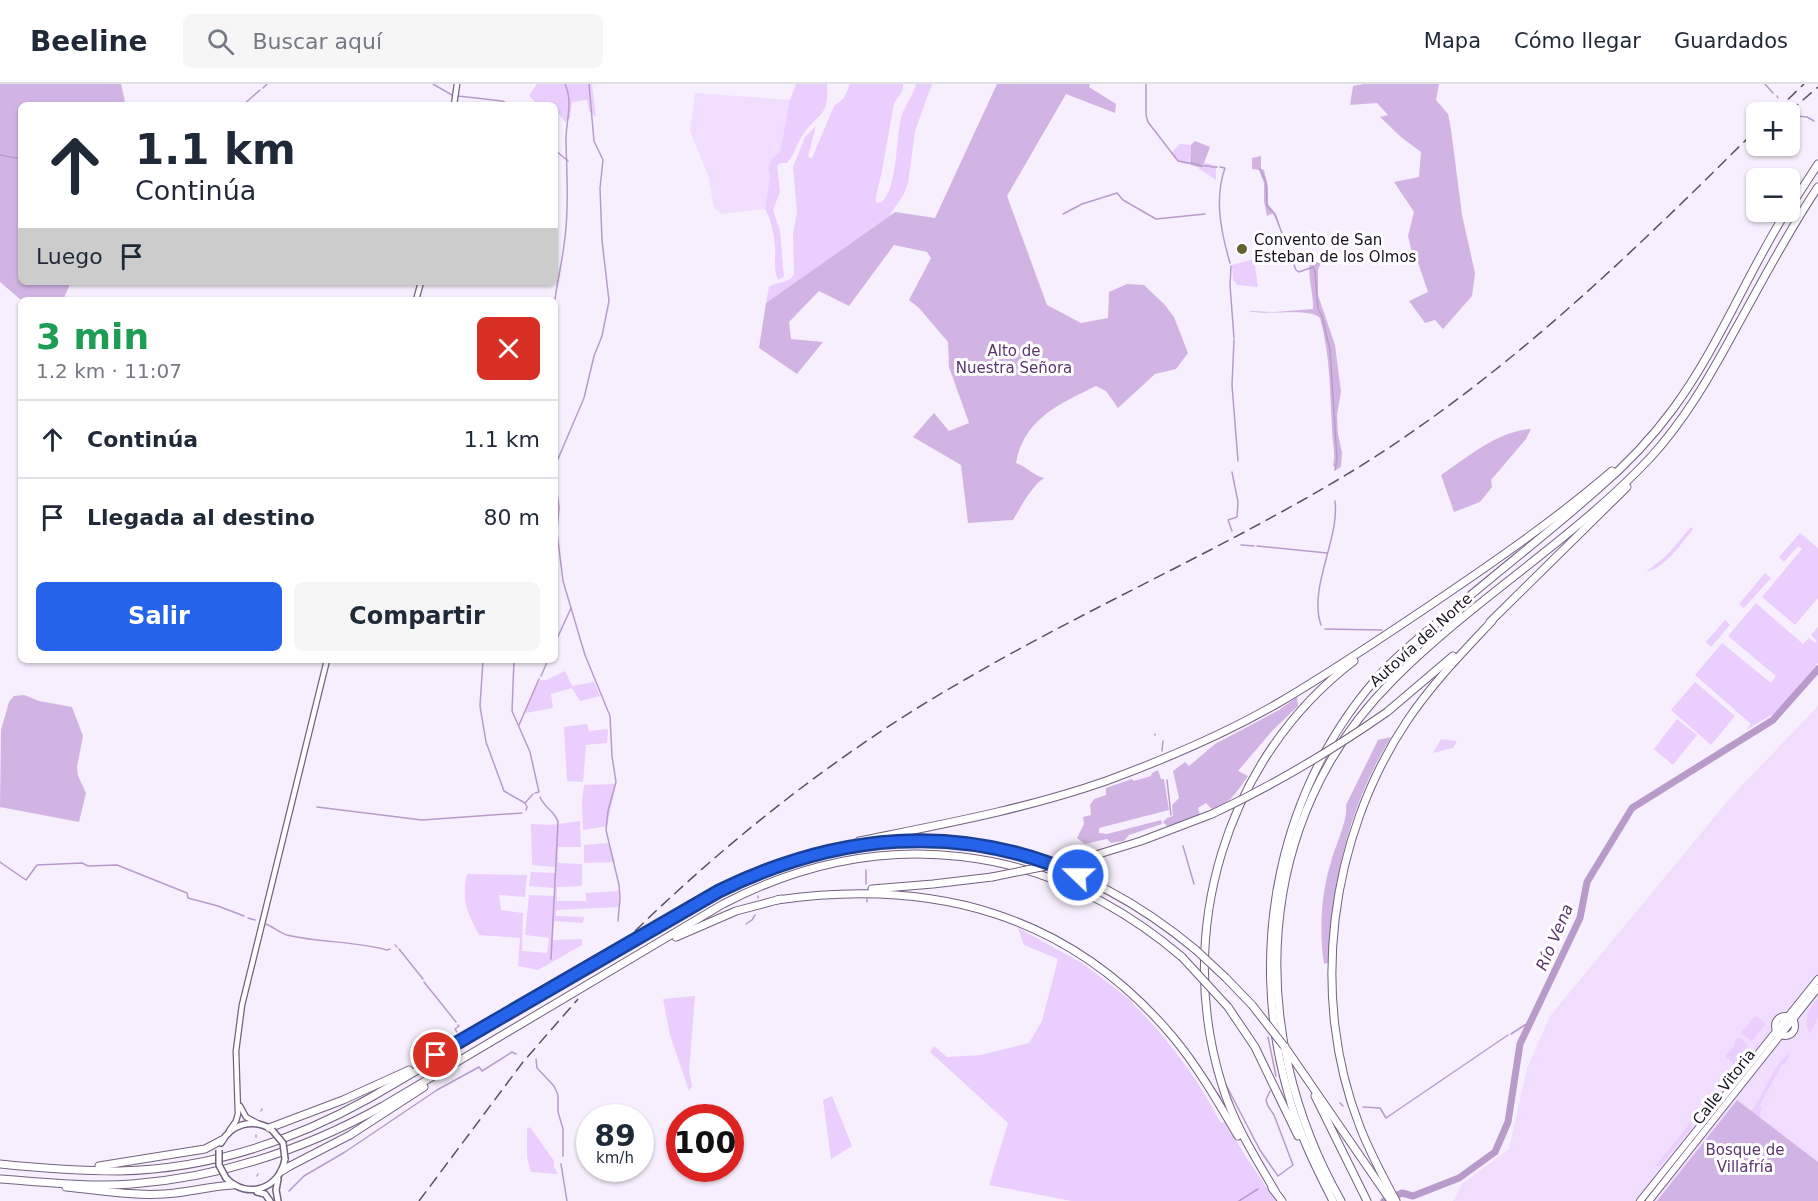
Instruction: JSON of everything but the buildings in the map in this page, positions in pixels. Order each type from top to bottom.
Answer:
[{"type":"highway","points":[[1800,192],[1818,164]]},
{"type":"highway","name":"Autovía del Norte","points":[[1337,1200],[1311,1142],[1298,1104],[1286,1059],[1278,1001],[1277,945],[1281,901],[1294,844],[1314,792],[1342,741],[1382,691],[1428,647],[1611,496],[1671,434],[1702,390],[1774,259],[1818,187]]},
{"type":"highway","name":"Autovía del Norte","points":[[1337,1200],[1300,1131],[1279,1058],[1271,1000],[1271,941],[1278,881],[1295,816],[1310,779],[1339,728],[1380,675],[1421,636],[1583,503],[1627,463],[1674,408],[1713,344],[1780,222]]},
{"type":"highway","points":[[1275,1191],[1251,1153],[1230,1108],[1216,1064],[1207,1017],[1204,975],[1206,924],[1212,886],[1223,847],[1256,772],[1271,749],[1308,703],[1345,668],[1595,486],[1626,458],[1666,413],[1713,344]]},
{"type":"highway","points":[[604,976],[706,922],[746,907],[815,893],[992,877],[1086,858],[1141,842],[1212,814],[1294,772],[1387,712],[1492,621],[1641,472],[1684,421],[1702,390]]},
{"type":"highway","points":[[0,1163],[120,1171],[185,1164],[241,1153],[289,1137],[350,1109],[678,914],[737,882],[823,848],[974,819],[1023,806],[1105,781],[1173,755],[1279,703],[1456,588]]},
{"type":"highway","points":[[1390,1201],[1357,1120],[1344,1074],[1338,1039],[1332,962],[1338,896],[1347,855],[1361,812],[1390,749],[1427,694],[1492,621]]},
{"type":"highway","points":[[782,863],[825,851],[886,842],[943,842],[992,848],[1047,862],[1107,888],[1151,915],[1196,950],[1252,1005],[1396,1201]]},
{"type":"highway","points":[[0,1179],[105,1184],[139,1183],[215,1172],[268,1158],[321,1138],[358,1120],[706,914],[767,883],[831,863],[868,857],[933,854],[981,859],[1022,868],[1070,885],[1118,909],[1148,929],[1182,957],[1228,1007],[1255,1047],[1314,1170],[1337,1200]]},
{"type":"highway","points":[[777,900],[828,894],[864,893],[905,894],[944,900],[981,908],[1013,920],[1073,950],[1125,988],[1174,1038],[1195,1066],[1258,1168],[1282,1201]]},
{"type":"highway","points":[[1791,1018],[1818,979]]},
{"type":"highway","points":[[1791,1018],[1795,1026],[1792,1033],[1785,1036],[1778,1034],[1791,1018],[1818,988]]},
{"type":"highway","points":[[271,1129],[382,1084],[477,1033]]},
{"type":"highway","name":"Calle Vitoria","points":[[1640,1201],[1778,1034]]},
{"type":"highway","name":"Calle Vitoria","points":[[1649,1201],[1778,1034]]},
{"type":"highway","points":[[281,1173],[359,1129],[503,1035]]},
{"type":"highway","points":[[1284,1046],[1326,1117],[1367,1201]]},
{"type":"highway","points":[[0,1163],[110,1165],[205,1149],[224,1138]]},
{"type":"highway","points":[[22,1181],[31,1184],[142,1195],[186,1193],[233,1185]]},
{"type":"main road","points":[[270,1201],[264,1194],[233,1185],[219,1165],[219,1150],[224,1138],[238,1126],[248,1123],[259,1124],[271,1129],[283,1143],[285,1160],[276,1186],[278,1201]]},
{"type":"main road","points":[[249,1190],[268,1186],[281,1173]]},
{"type":"street","points":[[454,102],[457,84]]},
{"type":"street","points":[[224,1138],[236,1121],[239,1104],[236,1051],[242,1005],[326,663]]},
{"type":"street","points":[[239,1104],[246,1117],[259,1124]]},
{"type":"shaded area","points":[[537,84],[592,84],[596,117],[589,111],[587,100],[572,102],[570,118],[565,122],[558,113],[558,102],[535,102],[530,94]]},
{"type":"shaded area","points":[[796,84],[827,84],[827,95],[825,108],[802,137],[790,159],[787,163],[780,163],[777,166],[780,192],[773,210],[780,231],[784,277],[778,280],[773,232],[765,209],[770,176],[768,167],[772,159],[780,152],[790,100]]},
{"type":"shaded area","points":[[850,84],[903,84],[903,90],[894,103],[876,196],[876,202],[880,203],[886,198],[890,189],[899,127],[904,109],[916,84],[932,84],[915,131],[908,183],[904,194],[889,216],[766,303],[769,287],[789,279],[794,274],[793,234],[797,212],[793,167],[805,137],[816,126],[808,157],[812,158],[834,106],[844,98]]},
{"type":"shaded area","points":[[695,93],[790,100],[780,152],[772,159],[768,167],[770,176],[765,209],[722,214],[714,208],[708,175],[690,131]]},
{"type":"shaded area","points":[[1180,144],[1191,145],[1189,161],[1191,165],[1181,163],[1171,153]]},
{"type":"shaded area","points":[[1203,162],[1216,166],[1216,180],[1198,168],[1202,168]]},
{"type":"shaded area","points":[[1254,259],[1258,287],[1237,285],[1233,280],[1232,265]]},
{"type":"shaded area","points":[[1691,527],[1693,529],[1672,555],[1660,566],[1646,572],[1667,555]]},
{"type":"shaded area","points":[[1800,533],[1818,548],[1818,598],[1795,625],[1762,597],[1802,549],[1798,546],[1784,562],[1779,557]]},
{"type":"shaded area","points":[[1765,573],[1771,578],[1744,608],[1739,604]]},
{"type":"shaded area","points":[[1756,603],[1803,644],[1809,638],[1815,643],[1817,641],[1811,635],[1818,627],[1818,663],[1775,713],[1746,730],[1751,724],[1695,675],[1722,643],[1771,683],[1776,676],[1728,636]]},
{"type":"shaded area","points":[[1725,620],[1730,625],[1711,647],[1706,642]]},
{"type":"shaded area","points":[[565,671],[572,686],[594,682],[600,696],[580,701],[572,688],[551,694],[553,708],[526,713],[525,710],[540,680],[546,680]]},
{"type":"shaded area","points":[[1695,682],[1735,716],[1711,745],[1671,710]]},
{"type":"shaded area","points":[[1818,706],[1818,1201],[1453,1201],[1462,1184],[1509,1149],[1527,1068],[1550,1016],[1731,797]]},
{"type":"shaded area","points":[[1677,719],[1697,735],[1673,765],[1654,749]]},
{"type":"shaded area","points":[[587,724],[589,731],[608,729],[607,743],[586,745],[583,782],[567,781],[564,727]]},
{"type":"shaded area","points":[[1441,739],[1457,741],[1453,748],[1433,753]]},
{"type":"shaded area","points":[[616,784],[607,826],[583,830],[584,785]]},
{"type":"shaded area","points":[[580,821],[581,847],[558,847],[558,863],[582,864],[582,886],[557,887],[557,901],[586,901],[586,893],[619,891],[619,907],[556,910],[556,916],[584,917],[583,923],[554,921],[553,940],[582,939],[582,945],[538,970],[518,966],[520,938],[479,935],[466,906],[467,874],[527,875],[525,897],[499,895],[501,910],[523,913],[522,951],[547,953],[549,938],[525,935],[529,895],[554,896],[554,888],[529,886],[531,872],[555,873],[555,867],[532,865],[531,824],[550,825]]},
{"type":"shaded area","points":[[608,843],[615,862],[584,863],[584,845]]},
{"type":"shaded area","points":[[1018,928],[1082,963],[1133,1002],[1181,1060],[1202,1089],[1221,1123],[1225,1121],[1276,1201],[1072,1201],[989,1185],[1008,1123],[930,1052],[934,1046],[947,1057],[981,1055],[1029,1043],[1042,1021],[1058,959],[1024,945]]},
{"type":"shaded area","points":[[695,996],[689,1071],[692,1086],[689,1091],[670,1035],[663,999]]},
{"type":"shaded area","points":[[1818,998],[1818,1017],[1810,1034],[1806,1024],[1807,1015]]},
{"type":"shaded area","points":[[1754,1017],[1758,1017],[1766,1024],[1751,1041],[1741,1033]]},
{"type":"shaded area","points":[[1767,1025],[1769,1031],[1739,1069],[1725,1056],[1735,1045],[1737,1038],[1741,1038],[1748,1046],[1735,1063],[1740,1067],[1768,1031]]},
{"type":"shaded area","points":[[1791,1053],[1782,1064],[1759,1107],[1762,1107],[1760,1115],[1762,1119],[1751,1111],[1774,1071]]},
{"type":"shaded area","points":[[1714,1091],[1716,1098],[1699,1119],[1697,1112]]},
{"type":"shaded area","points":[[832,1096],[852,1146],[831,1159],[823,1100]]},
{"type":"shaded area","points":[[1691,1122],[1692,1127],[1661,1165],[1654,1168]]},
{"type":"shaded area","points":[[530,1127],[554,1161],[558,1174],[531,1172],[527,1157],[527,1129]]},
{"type":"green space","points":[[0,84],[121,84],[125,101],[123,102],[18,102],[18,285],[70,285],[64,297],[18,297],[0,282]]},
{"type":"green space","name":"Alto de Nuestra Señora","points":[[997,84],[1090,84],[1089,87],[1116,104],[1115,113],[1066,94],[1007,196],[1047,305],[1081,323],[1108,318],[1109,292],[1127,284],[1144,285],[1174,317],[1188,353],[1176,369],[1155,374],[1118,408],[1106,391],[1096,386],[1069,399],[1045,415],[1027,435],[1016,463],[1044,478],[1030,492],[1013,520],[968,523],[961,465],[913,437],[934,413],[949,431],[969,423],[949,367],[948,342],[919,308],[909,300],[931,258],[927,252],[894,245],[849,306],[819,291],[789,322],[791,339],[823,342],[797,374],[759,348],[766,303],[895,212],[935,218]]},
{"type":"green space","points":[[1439,84],[1436,100],[1448,114],[1462,215],[1475,273],[1472,296],[1443,329],[1435,320],[1425,323],[1409,301],[1428,292],[1415,254],[1412,253],[1408,236],[1414,212],[1394,182],[1419,177],[1421,152],[1380,117],[1388,115],[1377,103],[1350,105],[1353,86]]},
{"type":"green space","points":[[1195,141],[1210,147],[1202,168],[1190,163],[1191,145]]},
{"type":"green space","points":[[1261,156],[1261,169],[1264,170],[1268,187],[1268,204],[1276,214],[1281,229],[1273,213],[1267,216],[1264,183],[1259,170],[1252,169],[1252,158]]},
{"type":"green space","points":[[1323,257],[1318,270],[1318,295],[1335,345],[1341,392],[1337,415],[1342,453],[1341,467],[1336,470],[1333,465],[1328,359],[1320,318],[1297,312],[1265,313],[1248,311],[1275,312],[1313,309],[1310,264],[1319,263]]},
{"type":"green space","points":[[1531,429],[1526,439],[1491,480],[1492,487],[1480,502],[1454,512],[1441,475],[1472,453],[1506,434]]},
{"type":"green space","points":[[24,695],[39,701],[72,707],[83,736],[77,767],[78,776],[86,793],[79,822],[0,807],[1,730],[9,702],[14,696]]},
{"type":"green space","points":[[1297,697],[1298,706],[1272,731],[1238,771],[1248,776],[1229,800],[1213,810],[1206,803],[1198,808],[1200,815],[1168,827],[1163,822],[1173,816],[1172,805],[1179,798],[1173,771],[1185,762],[1189,766],[1215,744],[1279,710]]},
{"type":"green space","points":[[1391,737],[1364,790],[1345,845],[1334,903],[1330,962],[1324,964],[1321,926],[1323,899],[1345,818],[1346,805],[1378,740]]},
{"type":"green space","points":[[1158,770],[1161,779],[1164,779],[1169,810],[1099,828],[1099,833],[1107,834],[1161,820],[1162,824],[1129,835],[1124,841],[1111,843],[1107,839],[1085,844],[1077,838],[1084,824],[1083,817],[1091,815],[1090,805],[1094,799],[1106,795],[1106,788],[1132,779],[1134,781],[1151,776]]},
{"type":"green space","name":"Bosque de Villafría","points":[[1737,1100],[1818,1162],[1818,1201],[1657,1201]]},
{"type":"waterway","points":[[263,88],[267,84]]},
{"type":"waterway","points":[[433,84],[452,95]]},
{"type":"waterway","points":[[558,282],[567,220],[566,136],[569,99],[565,84]]},
{"type":"waterway","points":[[558,459],[584,398],[594,356],[602,336],[609,301],[602,240],[600,188],[603,160],[594,141],[589,84]]},
{"type":"waterway","points":[[1146,84],[1148,122],[1178,161],[1189,163]]},
{"type":"waterway","points":[[1765,84],[1773,93]]},
{"type":"waterway","points":[[246,102],[260,90]]},
{"type":"waterway","points":[[458,96],[504,102]]},
{"type":"waterway","points":[[1800,116],[1814,121]]},
{"type":"waterway","points":[[558,153],[568,161]]},
{"type":"waterway","points":[[0,155],[18,158]]},
{"type":"waterway","points":[[1191,163],[1202,166]]},
{"type":"waterway","points":[[1204,166],[1210,166]]},
{"type":"waterway","points":[[1211,167],[1217,167]]},
{"type":"waterway","points":[[1220,167],[1225,168],[1220,192],[1220,216],[1230,263]]},
{"type":"waterway","points":[[1260,169],[1266,182],[1267,206],[1275,215],[1296,270],[1299,272],[1313,267],[1315,272],[1318,309],[1322,316],[1330,350],[1337,460],[1335,470]]},
{"type":"waterway","points":[[1063,214],[1082,204],[1117,193],[1123,200],[1156,219],[1205,214]]},
{"type":"waterway","points":[[1231,266],[1234,338]]},
{"type":"waterway","points":[[556,297],[558,285]]},
{"type":"waterway","points":[[1234,340],[1232,385],[1238,461]]},
{"type":"waterway","points":[[1232,472],[1238,502],[1237,517],[1228,520],[1232,531]]},
{"type":"waterway","points":[[558,500],[558,520]]},
{"type":"waterway","points":[[1321,625],[1318,595],[1333,531],[1335,501]]},
{"type":"waterway","points":[[558,540],[563,581],[571,608],[558,636]]},
{"type":"waterway","points":[[1241,545],[1254,546]]},
{"type":"waterway","points":[[1257,546],[1327,553]]},
{"type":"waterway","points":[[571,608],[585,655],[610,716],[616,782],[608,811],[606,830],[619,885],[618,921]]},
{"type":"waterway","points":[[1325,629],[1382,630]]},
{"type":"waterway","points":[[483,663],[480,706],[486,742],[504,791],[525,803]]},
{"type":"waterway","points":[[514,663],[512,711],[530,752],[539,792],[535,793]]},
{"type":"waterway","points":[[541,676],[547,663]]},
{"type":"waterway","name":"Río Vena","points":[[1384,1201],[1402,1193],[1413,1196],[1459,1178],[1495,1152],[1508,1122],[1520,1044],[1580,918],[1587,882],[1632,808],[1773,720],[1818,669]]},
{"type":"waterway","points":[[519,725],[539,679]]},
{"type":"waterway","points":[[1162,751],[1163,741]]},
{"type":"waterway","points":[[1167,780],[1171,815]]},
{"type":"waterway","points":[[526,810],[525,803],[533,794]]},
{"type":"waterway","points":[[540,797],[558,822],[551,959]]},
{"type":"waterway","points":[[317,807],[422,820],[522,813]]},
{"type":"waterway","points":[[1183,846],[1194,884]]},
{"type":"waterway","points":[[0,862],[26,880],[37,865],[82,863],[88,866],[117,865],[187,893],[188,898],[244,916]]},
{"type":"waterway","points":[[866,870],[866,884]]},
{"type":"waterway","points":[[746,924],[755,915]]},
{"type":"waterway","points":[[248,918],[255,920]]},
{"type":"waterway","points":[[266,924],[284,934],[299,938],[390,949]]},
{"type":"waterway","points":[[399,949],[423,979]]},
{"type":"waterway","points":[[424,982],[456,1022]]},
{"type":"waterway","points":[[1511,1034],[1531,1021]]},
{"type":"waterway","points":[[457,1032],[455,1029],[458,1025]]},
{"type":"waterway","points":[[1363,1107],[1380,1108],[1386,1118],[1508,1035]]},
{"type":"waterway","points":[[1268,1037],[1276,1076]]},
{"type":"waterway","points":[[289,1191],[304,1176],[345,1152],[437,1090],[479,1067],[482,1071],[512,1052],[516,1054]]},
{"type":"waterway","points":[[536,1059],[537,1068],[554,1086],[558,1095],[558,1112],[563,1129],[563,1156]]},
{"type":"waterway","points":[[1225,1083],[1260,1150],[1278,1176],[1293,1165],[1266,1100],[1270,1091]]},
{"type":"waterway","points":[[1214,1090],[1220,1097]]},
{"type":"waterway","points":[[1340,1103],[1343,1106]]},
{"type":"waterway","points":[[561,1164],[567,1201]]},
{"type":"waterway","points":[[1239,1201],[1258,1189]]},
{"type":"railway","points":[[1785,102],[1804,84]]},
{"type":"railway","points":[[1800,103],[1818,87]]},
{"type":"railway","points":[[635,931],[712,860],[752,827],[834,763],[877,734],[966,679],[1064,625],[1213,549],[1311,495],[1414,431],[1518,352],[1567,310],[1746,140]]},
{"type":"railway","points":[[419,1201],[523,1062],[578,999]]},
{"type":"place","name":"Convento de San Esteban de los Olmos","points":[[1242,249]]},
{"type":"route","points":[[436,1055],[719,891],[765,870],[825,851],[886,842],[943,842],[1010,852],[1047,862],[1078,875]]}]
